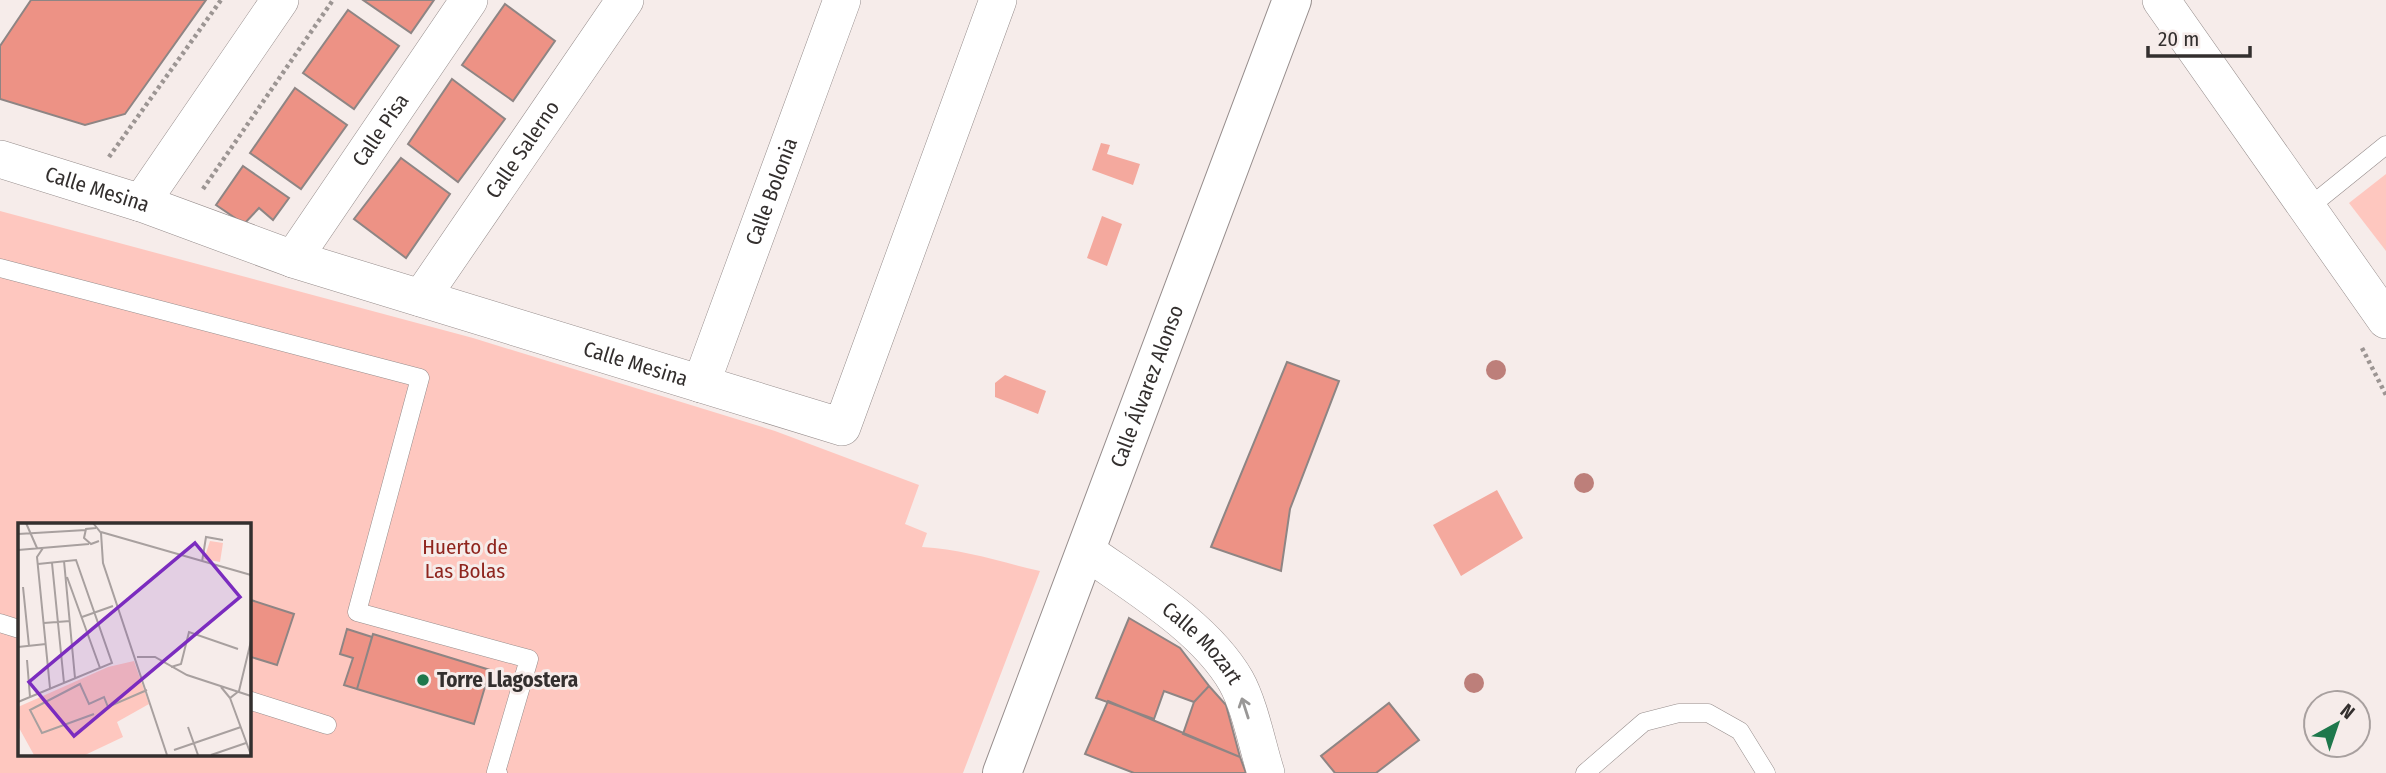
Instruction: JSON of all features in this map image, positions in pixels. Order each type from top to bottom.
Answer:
[{"type":"main road","name":"Calle Álvarez Alonso","points":[[1002,773],[1292,0]]},
{"type":"street","points":[[141,203],[280,0]]},
{"type":"street","name":"Calle Pisa","points":[[293,259],[469,0]]},
{"type":"street","name":"Calle Salerno","points":[[421,298],[625,0]]},
{"type":"street","name":"Calle Bolonia","points":[[701,384],[842,0]]},
{"type":"street","name":"Calle Mesina","points":[[0,159],[141,203],[293,259],[842,427],[998,0]]},
{"type":"street","points":[[2161,0],[2386,320]]},
{"type":"street","name":"Calle Mozart","points":[[1086,551],[1175,614],[1218,657],[1236,682],[1266,773]]},
{"type":"lane","points":[[2308,208],[2386,145]]},
{"type":"lane","points":[[0,268],[420,378],[357,612],[529,659],[496,772],[498,773]]},
{"type":"lane","points":[[0,623],[18,629]]},
{"type":"lane","points":[[250,701],[327,724]]},
{"type":"lane","points":[[1585,773],[1644,722],[1679,713],[1708,713],[1740,731],[1766,773]]},
{"type":"path","points":[[89,187],[221,0]]},
{"type":"path","points":[[182,219],[333,0]]},
{"type":"green space","points":[[2386,174],[2386,251],[2349,203]]},
{"type":"green space","name":"Huerto de Las Bolas","points":[[0,211],[473,338],[775,431],[919,485],[905,524],[927,533],[922,547],[967,553],[1040,571],[963,773],[0,773]]},
{"type":"shaded area","points":[[1101,143],[1110,145],[1107,154],[1140,164],[1133,185],[1092,170]]},
{"type":"shaded area","points":[[1102,216],[1122,224],[1107,266],[1087,258]]},
{"type":"shaded area","points":[[1005,375],[1046,391],[1038,414],[995,397],[995,383]]},
{"type":"shaded area","points":[[1497,490],[1523,538],[1461,576],[1433,525]]},
{"type":"building","points":[[31,0],[206,0],[125,114],[85,125],[0,99],[0,46]]},
{"type":"building","points":[[363,0],[434,0],[411,33]]},
{"type":"building","points":[[505,4],[555,41],[513,101],[462,65]]},
{"type":"building","points":[[348,10],[399,46],[354,109],[303,73]]},
{"type":"building","points":[[452,79],[505,119],[458,182],[408,144]]},
{"type":"building","points":[[295,88],[347,125],[301,189],[250,153]]},
{"type":"building","points":[[401,158],[450,194],[406,258],[354,219]]},
{"type":"building","points":[[243,166],[289,198],[273,220],[259,208],[244,224],[216,205]]},
{"type":"building","points":[[1287,362],[1339,381],[1290,509],[1281,571],[1211,547]]},
{"type":"building","points":[[250,600],[294,614],[277,665],[250,657]]},
{"type":"building","points":[[1129,618],[1180,648],[1209,686],[1194,702],[1164,691],[1154,719],[1096,698]]},
{"type":"building","points":[[347,629],[372,637],[357,689],[344,685],[353,658],[340,654]]},
{"type":"building","name":"Torre Llagostera","points":[[373,634],[490,670],[474,724],[357,689]]},
{"type":"building","points":[[1209,686],[1226,705],[1240,757],[1183,734],[1194,702]]},
{"type":"building","points":[[1108,701],[1240,757],[1246,773],[1134,773],[1085,754]]},
{"type":"building","points":[[1389,703],[1419,740],[1376,773],[1335,773],[1321,756]]},
{"type":"place","name":"Torre Llagostera","points":[[423,680]]}]
